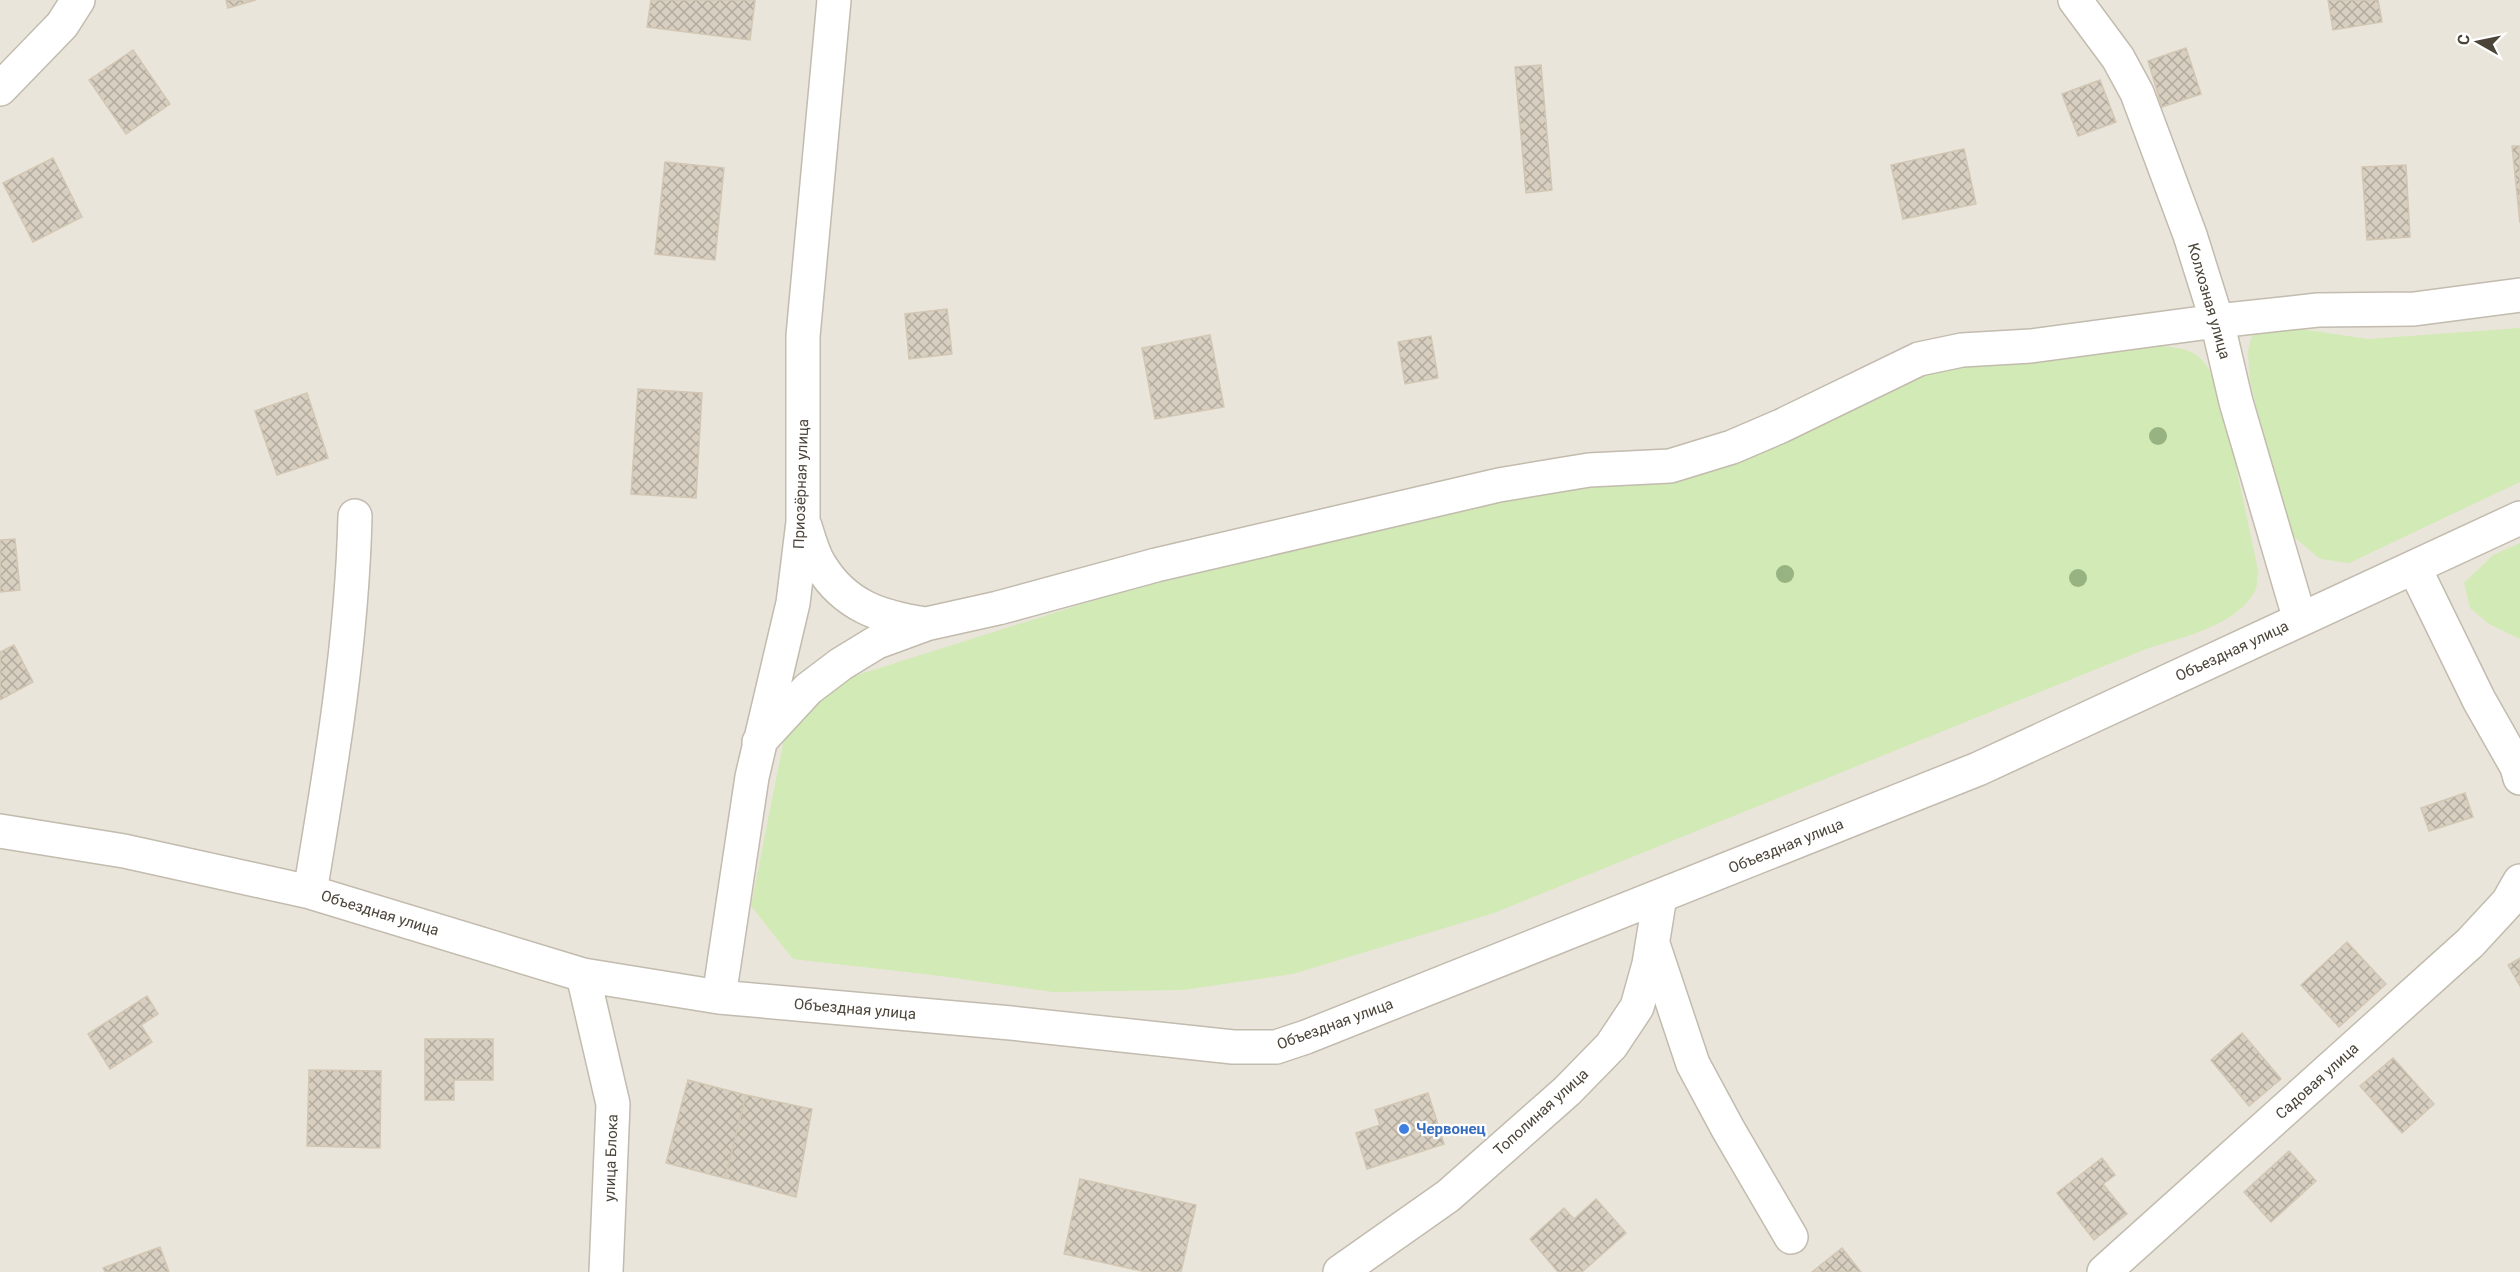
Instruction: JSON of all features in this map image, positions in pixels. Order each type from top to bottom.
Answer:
[{"type":"street","points":[[0,89],[62,24],[78,0]]},
{"type":"street","name":"Приозёрная улица","points":[[719,998],[752,777],[793,603],[803,522],[803,336],[834,0]]},
{"type":"street","name":"Колхозная улица","points":[[2075,0],[2118,58],[2137,93],[2190,235],[2217,321],[2236,402],[2300,620]]},
{"type":"street","points":[[759,742],[808,689],[841,664],[877,642],[926,624],[998,608],[1156,565],[1499,485],[1589,470],[1670,466],[1732,447],[1781,426],[1919,359],[1962,350],[2031,346],[2318,310],[2414,309],[2520,295]]},
{"type":"street","points":[[310,892],[346,660],[353,587],[355,516]]},
{"type":"street","name":"Объездная улица","points":[[0,831],[123,851],[310,892],[583,975],[719,998],[1011,1023],[1233,1047],[1276,1047],[1317,1033],[1978,769],[2520,518]]},
{"type":"street","points":[[803,522],[819,564],[837,588],[874,613],[926,624]]},
{"type":"street","points":[[2414,567],[2474,690],[2517,767],[2520,778]]},
{"type":"street","name":"Садовая улица","points":[[2104,1272],[2470,943],[2508,902],[2520,881]]},
{"type":"street","name":"Тополиная улица","points":[[1340,1272],[1448,1196],[1567,1091],[1611,1046],[1637,1007],[1660,896]]},
{"type":"street","points":[[1652,941],[1693,1064],[1791,1237]]},
{"type":"street","name":"улица Блока","points":[[583,975],[613,1104],[606,1272]]},
{"type":"shaded area","points":[[0,0],[2520,0],[2520,1272],[0,1272]]},
{"type":"green space","points":[[2254,326],[2281,326],[2368,339],[2520,328],[2520,482],[2349,563],[2320,559],[2293,536],[2276,495],[2250,380],[2248,352]]},
{"type":"green space","points":[[2154,345],[2179,348],[2194,354],[2206,365],[2219,387],[2258,570],[2255,591],[2245,605],[2206,629],[2146,649],[1494,913],[1293,974],[1183,990],[1053,992],[793,959],[751,906],[786,729],[848,678],[1120,592],[1564,486],[1914,377],[2016,358]]},
{"type":"green space","points":[[2520,543],[2520,639],[2489,624],[2470,608],[2464,583],[2493,555]]},
{"type":"building","points":[[226,0],[256,0],[228,8]]},
{"type":"building","points":[[651,0],[755,0],[750,40],[647,27]]},
{"type":"building","points":[[2328,0],[2378,0],[2382,22],[2333,30]]},
{"type":"building","points":[[2186,48],[2201,94],[2162,107],[2148,61]]},
{"type":"building","points":[[133,50],[170,104],[126,134],[89,80]]},
{"type":"building","points":[[1541,65],[1552,190],[1526,193],[1515,67]]},
{"type":"building","points":[[2100,80],[2116,122],[2078,136],[2062,94]]},
{"type":"building","points":[[2512,146],[2520,146],[2520,223]]},
{"type":"building","points":[[1964,149],[1976,204],[1903,219],[1891,165]]},
{"type":"building","points":[[53,158],[82,217],[33,242],[3,183]]},
{"type":"building","points":[[665,162],[724,168],[715,260],[655,254]]},
{"type":"building","points":[[2406,165],[2410,237],[2367,240],[2362,167]]},
{"type":"building","points":[[947,309],[952,354],[909,359],[905,314]]},
{"type":"building","points":[[1210,335],[1224,407],[1155,419],[1142,348]]},
{"type":"building","points":[[1431,336],[1438,378],[1405,384],[1398,342]]},
{"type":"building","points":[[638,389],[702,393],[696,498],[631,494]]},
{"type":"building","points":[[307,393],[328,458],[277,475],[255,411]]},
{"type":"building","points":[[15,539],[20,590],[0,592],[0,540]]},
{"type":"building","points":[[14,645],[33,682],[0,700],[0,652]]},
{"type":"building","points":[[2465,793],[2473,817],[2429,831],[2421,808]]},
{"type":"building","points":[[2347,942],[2386,984],[2339,1027],[2301,985]]},
{"type":"building","points":[[2520,958],[2520,986],[2508,965]]},
{"type":"building","points":[[147,996],[158,1014],[141,1025],[152,1042],[110,1069],[88,1034]]},
{"type":"building","points":[[2242,1033],[2281,1079],[2249,1106],[2211,1060]]},
{"type":"building","points":[[425,1039],[493,1039],[493,1080],[454,1080],[454,1100],[425,1100]]},
{"type":"building","points":[[2393,1058],[2434,1104],[2402,1133],[2360,1086]]},
{"type":"building","points":[[309,1070],[381,1071],[380,1148],[307,1146]]},
{"type":"building","points":[[688,1080],[746,1095],[725,1178],[666,1163]]},
{"type":"building","name":"Червонец","points":[[1428,1093],[1444,1144],[1367,1169],[1356,1133],[1380,1125],[1375,1110]]},
{"type":"building","points":[[746,1095],[812,1109],[796,1197],[725,1178]]},
{"type":"building","points":[[2289,1151],[2316,1181],[2271,1222],[2244,1192]]},
{"type":"building","points":[[2102,1158],[2115,1175],[2103,1184],[2127,1214],[2094,1240],[2057,1193]]},
{"type":"building","points":[[1080,1179],[1196,1205],[1181,1272],[1146,1272],[1064,1254]]},
{"type":"building","points":[[1596,1199],[1626,1233],[1582,1272],[1558,1272],[1530,1239],[1564,1208],[1574,1219]]},
{"type":"building","points":[[160,1247],[169,1272],[105,1272],[103,1268]]},
{"type":"building","points":[[1842,1248],[1861,1272],[1812,1272]]},
{"type":"place","name":"Червонец","points":[[1404,1129]]}]
